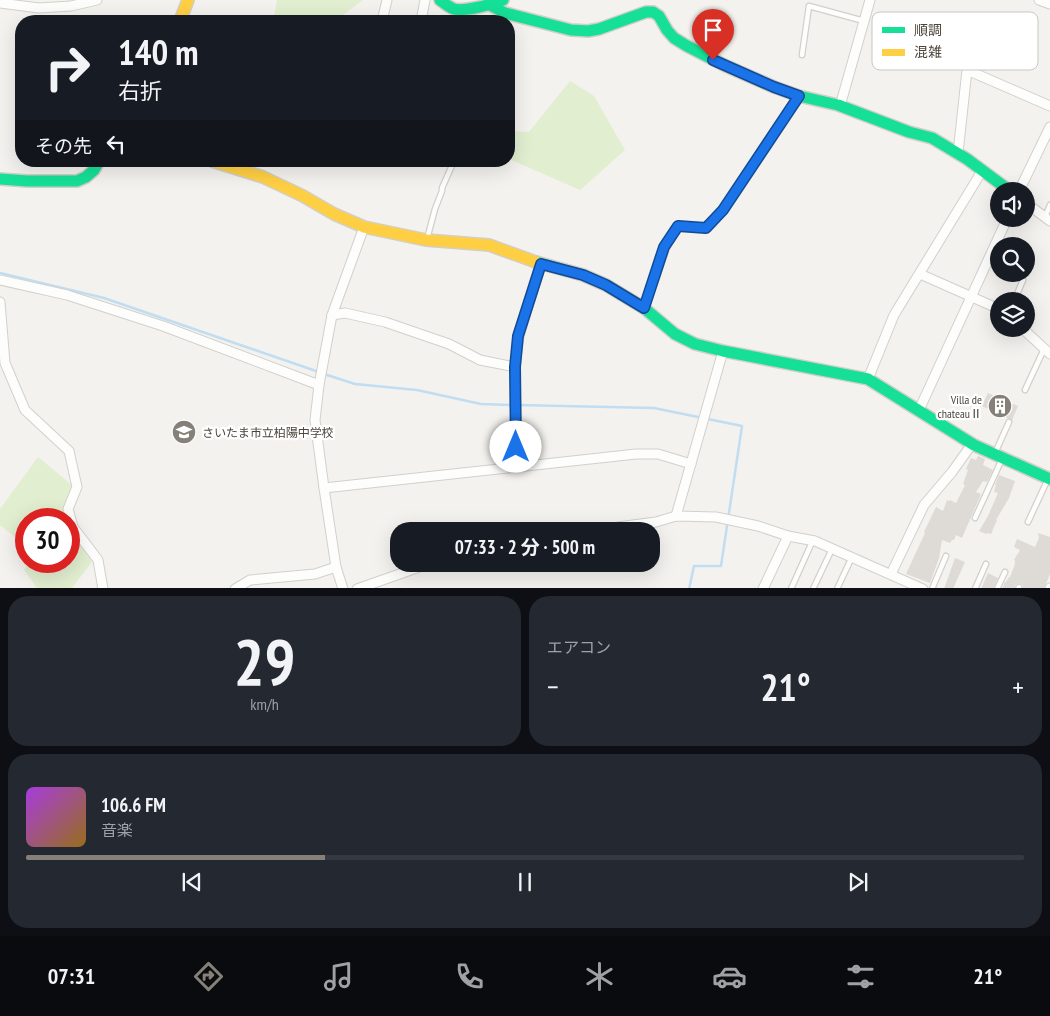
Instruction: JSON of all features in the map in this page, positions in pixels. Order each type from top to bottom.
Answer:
[{"type":"street","points":[[0,3],[39,8],[71,6],[97,0]]},
{"type":"street","points":[[182,15],[188,0]]},
{"type":"street","points":[[383,15],[387,0]]},
{"type":"street","points":[[422,15],[425,0]]},
{"type":"street","points":[[440,0],[457,15]]},
{"type":"street","points":[[461,15],[503,0]]},
{"type":"street","points":[[840,106],[870,0]]},
{"type":"street","points":[[1039,0],[1050,4]]},
{"type":"street","points":[[490,5],[513,15]]},
{"type":"street","points":[[515,16],[571,30],[588,32],[646,12],[653,12],[659,16],[674,38],[726,66],[799,96],[840,106],[909,132],[932,138],[967,159],[997,182]]},
{"type":"street","points":[[958,153],[967,70],[1050,106]]},
{"type":"street","points":[[644,308],[664,247],[678,226],[706,228],[723,210],[799,96]]},
{"type":"street","points":[[1023,182],[1050,127]]},
{"type":"street","points":[[0,178],[27,181],[77,181],[86,177],[96,167]]},
{"type":"street","points":[[231,167],[263,177],[303,196],[334,214],[364,227],[426,240],[489,245],[541,264],[583,275],[606,285],[644,308],[675,334],[695,344],[868,379],[972,444],[1049,478]]},
{"type":"street","points":[[868,379],[894,315],[982,171]]},
{"type":"street","points":[[1035,210],[1047,219]]},
{"type":"street","points":[[343,588],[336,567],[315,420],[319,385],[332,315],[364,227]]},
{"type":"street","points":[[919,410],[1003,227]]},
{"type":"street","points":[[516,467],[515,367],[518,336],[541,264]]},
{"type":"street","points":[[920,274],[990,305]]},
{"type":"street","points":[[0,280],[67,295],[163,326],[319,385]]},
{"type":"street","points":[[0,302],[5,363],[25,410],[69,451],[77,487],[68,509],[73,527],[98,560],[103,588]]},
{"type":"street","points":[[332,315],[345,313],[385,322],[449,344],[480,360],[515,367]]},
{"type":"street","points":[[1031,337],[1047,352]]},
{"type":"street","points":[[676,516],[723,351]]},
{"type":"street","points":[[891,574],[924,505],[952,472],[972,444]]},
{"type":"street","points":[[324,488],[636,454],[658,454],[691,464]]},
{"type":"street","points":[[656,522],[676,516],[716,517],[758,526],[788,536],[813,540],[920,588]]},
{"type":"street","points":[[763,588],[788,536]]},
{"type":"street","points":[[235,588],[250,580],[315,574],[336,567]]},
{"type":"street","points":[[358,588],[405,572]]},
{"type":"lane","points":[[802,55],[809,6],[865,21]]},
{"type":"lane","points":[[426,240],[442,188],[451,167]]},
{"type":"lane","points":[[1047,219],[1050,205]]},
{"type":"lane","points":[[1025,390],[1047,352]]},
{"type":"lane","points":[[975,518],[999,456],[1009,422]]},
{"type":"lane","points":[[1028,522],[1049,478]]},
{"type":"lane","points":[[790,588],[813,540]]},
{"type":"lane","points":[[813,588],[832,548]]},
{"type":"lane","points":[[932,588],[946,556]]},
{"type":"lane","points":[[837,588],[852,557]]},
{"type":"lane","points":[[975,588],[986,564]]},
{"type":"lane","points":[[997,588],[1005,572]]},
{"type":"green space","points":[[277,0],[363,0],[343,15],[274,15]]},
{"type":"green space","points":[[570,81],[594,96],[625,150],[580,190],[515,162],[515,131],[529,132]]},
{"type":"green space","points":[[38,457],[73,486],[66,508],[15,508],[15,537],[0,525],[0,509]]},
{"type":"green space","points":[[80,544],[92,562],[72,588],[37,588],[26,573],[80,573]]},
{"type":"building","name":"Villa de chateauⅡ","points":[[988,393],[1018,406],[1012,420],[982,406]]},
{"type":"building","points":[[978,456],[985,459],[983,465],[993,470],[987,482],[983,481],[976,492],[981,494],[962,538],[956,535],[950,543],[942,540],[939,558],[930,583],[906,574],[936,507],[943,511],[947,500],[956,503],[965,485],[963,484],[968,470],[966,469],[971,458],[976,460]]},
{"type":"building","points":[[999,475],[1015,481],[1009,498],[996,520],[991,534],[986,534],[979,531],[998,493],[994,492]]},
{"type":"building","points":[[1038,533],[1050,537],[1050,574],[1044,588],[1023,588],[1023,585],[1019,583],[1016,584],[1014,588],[1002,588],[1010,577],[1015,564],[1014,560],[1020,550],[1014,547],[1017,539],[1035,547],[1039,538]]},
{"type":"building","points":[[955,558],[965,562],[953,588],[944,588]]},
{"type":"building","points":[[988,573],[998,578],[993,588],[981,588]]},
{"type":"waterway","points":[[0,273],[104,298],[319,372]]},
{"type":"waterway","points":[[324,374],[355,384],[417,390],[481,404],[513,405]]},
{"type":"waterway","points":[[518,405],[654,408],[742,426],[721,566],[694,566],[689,588]]},
{"type":"traffic: fast","points":[[440,0],[459,10],[493,4],[503,0]]},
{"type":"traffic: fast","points":[[490,5],[513,15]]},
{"type":"traffic: fast","points":[[515,16],[571,30],[588,31],[599,29],[646,12],[653,12],[659,16],[674,38],[726,66],[799,96],[838,105],[909,132],[932,138],[967,159],[998,182]]},
{"type":"traffic: fast","points":[[0,179],[77,181],[86,177],[96,167]]},
{"type":"traffic: fast","points":[[536,262],[583,275],[606,285],[644,308],[675,334],[695,344],[868,379],[974,445],[1050,479]]},
{"type":"traffic: slow","points":[[182,15],[188,0]]},
{"type":"traffic: slow","points":[[231,167],[263,177],[303,196],[334,214],[364,227],[426,240],[489,245],[536,262]]},
{"type":"place","name":"Villa de chateauⅡ","points":[[1000,406]]},
{"type":"place","name":"さいたま市立柏陽中学校","points":[[184,432]]},
{"type":"route","points":[[516,447],[515,367],[518,336],[541,264],[583,275],[606,285],[644,308],[664,247],[678,226],[706,228],[723,210],[799,96],[713,60]]}]
